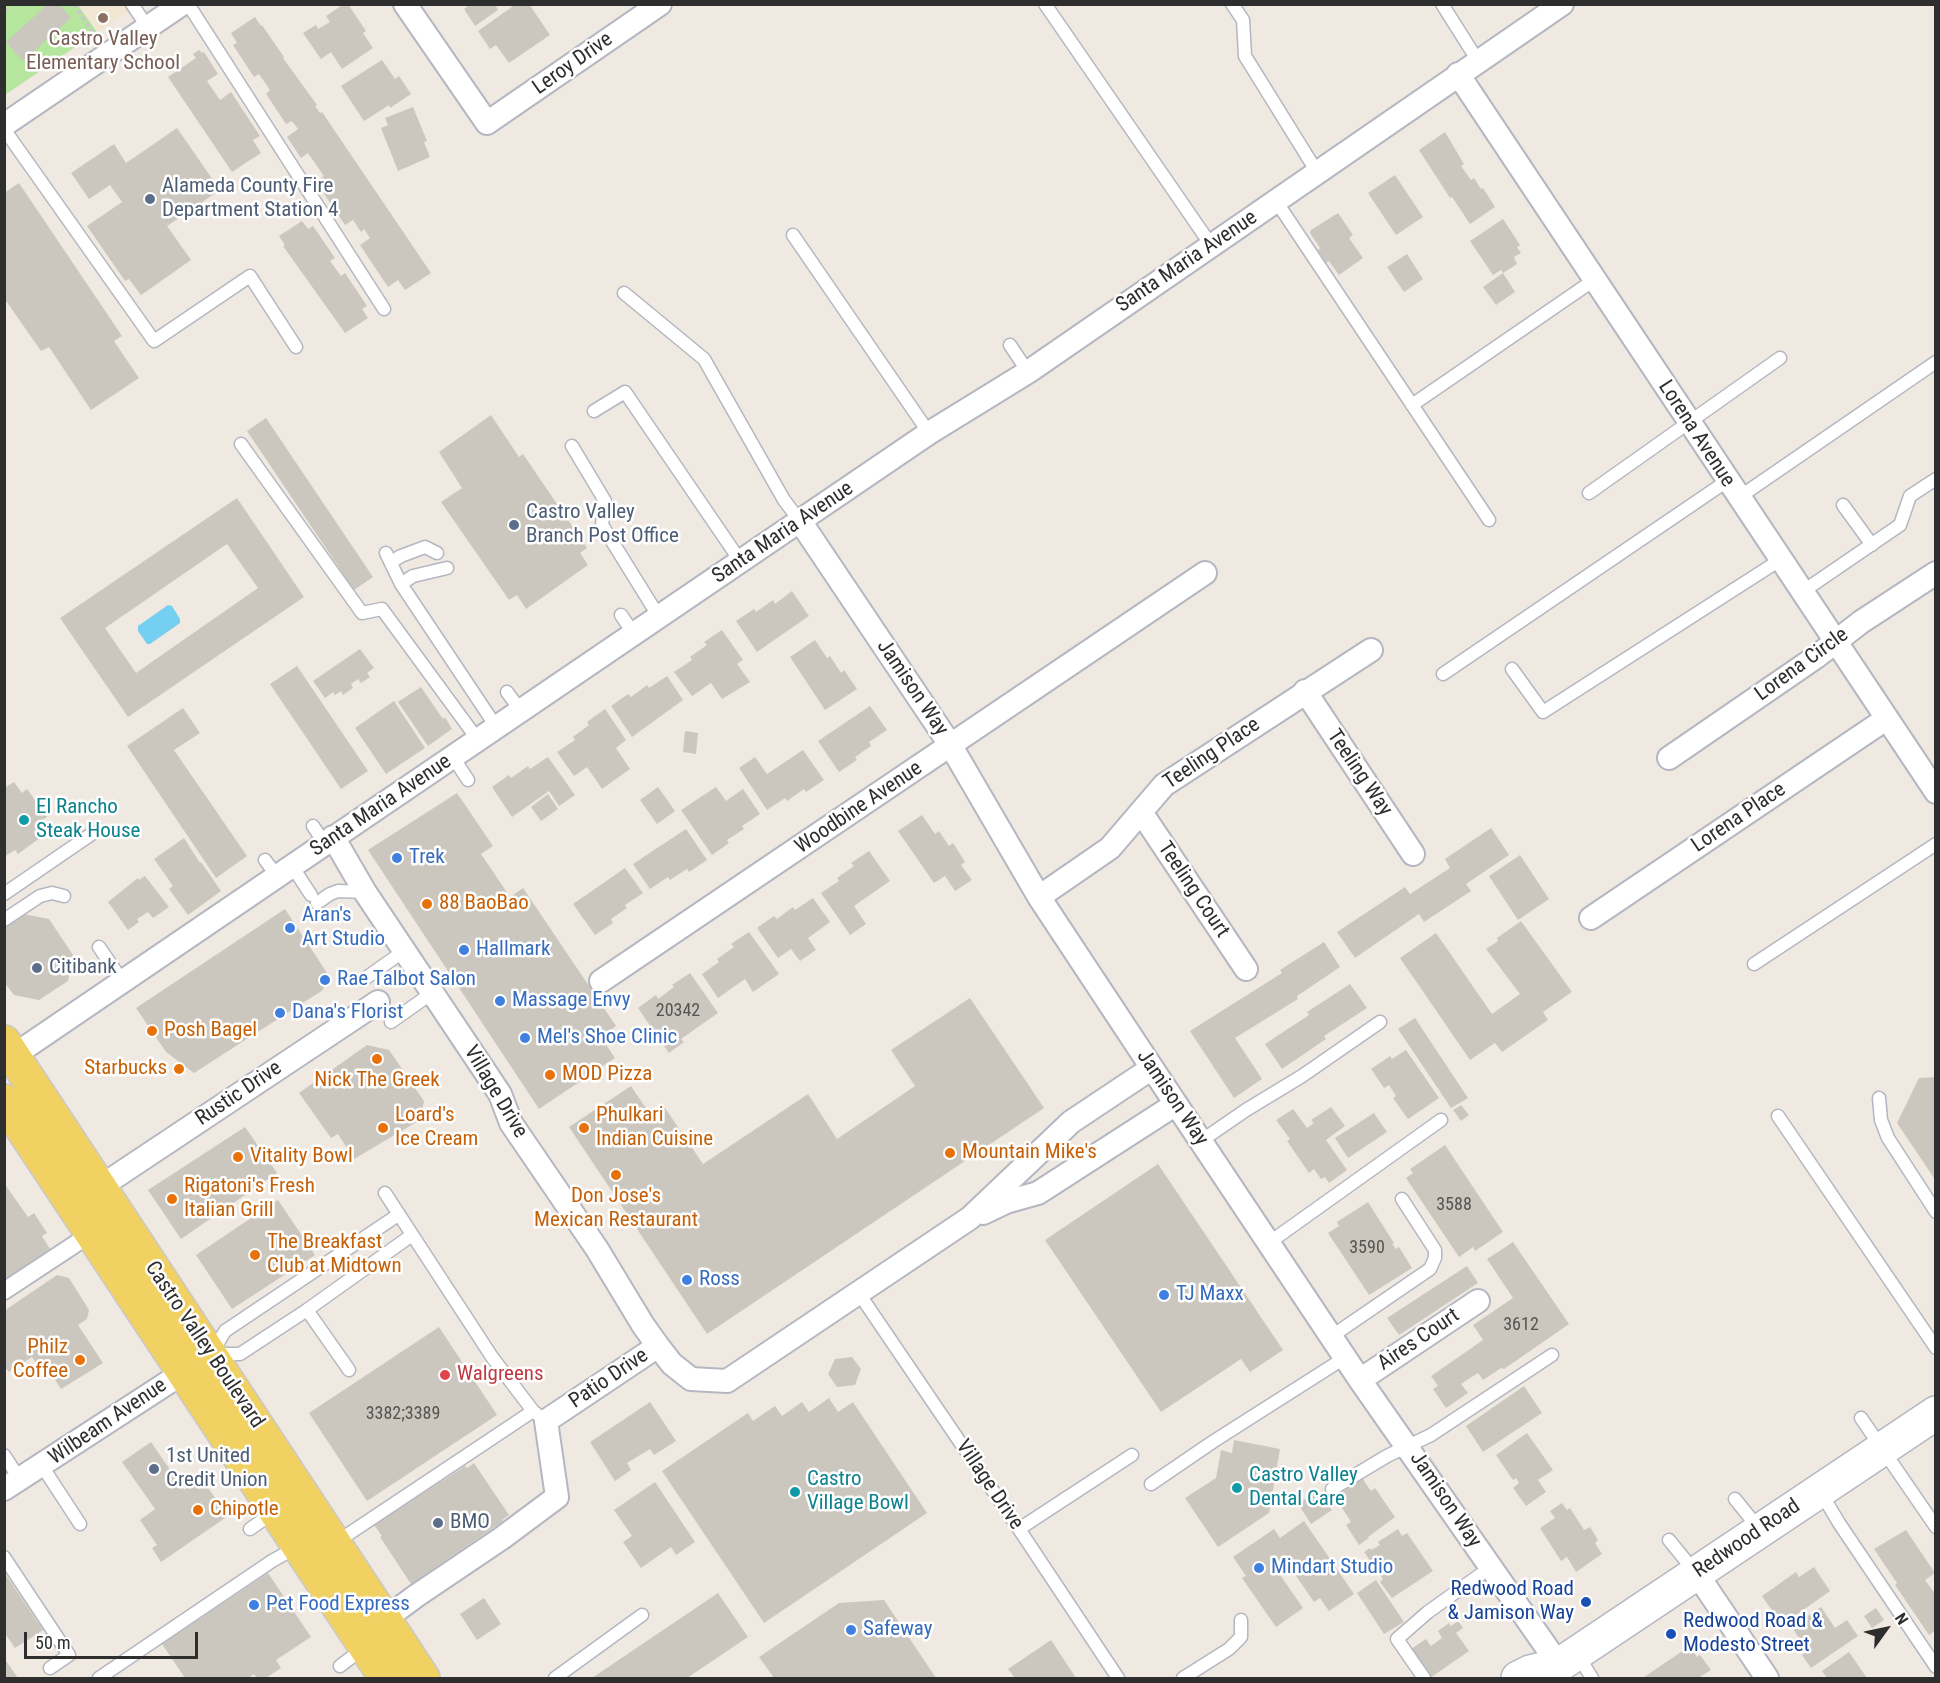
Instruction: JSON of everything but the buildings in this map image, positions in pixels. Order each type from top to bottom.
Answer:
[{"type":"main road","name":"Castro Valley Boulevard","points":[[8,1053],[211,1354],[423,1678]]},
{"type":"main road","name":"Castro Valley Boulevard","points":[[4,1101],[183,1372],[263,1520],[298,1546],[352,1657],[386,1678]]},
{"type":"main road","name":"Redwood Road","points":[[1518,1678],[1530,1672],[1570,1669],[1697,1574],[1935,1413]]},
{"type":"street","points":[[4,127],[182,4]]},
{"type":"street","name":"Leroy Drive","points":[[405,4],[487,123],[660,4]]},
{"type":"street","name":"Santa Maria Avenue","points":[[8,1053],[123,982],[278,867],[324,836],[497,728],[929,433],[1028,372],[1562,4]]},
{"type":"street","name":"Lorena Avenue","points":[[1458,74],[1935,792]]},
{"type":"street","name":"Jamison Way","points":[[800,521],[951,746],[1039,897],[1360,1380],[1491,1567],[1570,1669]]},
{"type":"street","name":"Woodbine Avenue","points":[[601,981],[1205,573]]},
{"type":"street","name":"Lorena Circle","points":[[1669,758],[1935,573]]},
{"type":"street","name":"Teeling Place","points":[[1039,897],[1110,848],[1164,785],[1371,650]]},
{"type":"street","name":"Teeling Way","points":[[1305,691],[1413,854]]},
{"type":"street","name":"Lorena Place","points":[[1592,918],[1886,719]]},
{"type":"street","name":"Teeling Court","points":[[1140,812],[1246,969]]},
{"type":"street","name":"Village Drive","points":[[324,836],[365,892],[500,1094],[515,1129],[597,1249],[658,1346]]},
{"type":"street","name":"Rustic Drive","points":[[100,1187],[378,1002]]},
{"type":"street","name":"Patio Drive","points":[[970,1218],[1071,1122],[1152,1068]]},
{"type":"street","name":"Patio Drive","points":[[352,1657],[385,1619],[557,1497],[540,1416],[658,1346],[672,1364],[691,1379],[727,1381],[970,1218],[1006,1202],[1038,1193],[1176,1104]]},
{"type":"street","points":[[4,1291],[92,1233]]},
{"type":"street","name":"Aires Court","points":[[1360,1380],[1478,1301]]},
{"type":"street","name":"Wilbeam Avenue","points":[[12,1483],[42,1466],[211,1354]]},
{"type":"street","points":[[1697,1574],[1767,1678]]},
{"type":"lane","points":[[132,4],[148,28]]},
{"type":"lane","points":[[188,4],[384,309]]},
{"type":"lane","points":[[1045,4],[1211,245]]},
{"type":"lane","points":[[1233,4],[1243,20],[1245,56],[1317,172]]},
{"type":"lane","points":[[1442,4],[1478,61]]},
{"type":"lane","points":[[4,127],[154,341],[250,276],[296,347]]},
{"type":"lane","points":[[1276,201],[1490,520]]},
{"type":"lane","points":[[793,235],[929,433]]},
{"type":"lane","points":[[1412,405],[1594,280]]},
{"type":"lane","points":[[624,293],[704,359],[784,500],[800,521]]},
{"type":"lane","points":[[1010,345],[1028,372]]},
{"type":"lane","points":[[1589,493],[1780,358]]},
{"type":"lane","points":[[1443,674],[1935,362]]},
{"type":"lane","points":[[594,411],[625,392],[741,562]]},
{"type":"lane","points":[[241,444],[362,613],[382,609],[478,740]]},
{"type":"lane","points":[[572,446],[605,501],[602,525],[659,617]]},
{"type":"lane","points":[[1802,592],[1900,525],[1910,496],[1935,479]]},
{"type":"lane","points":[[1843,506],[1872,544]]},
{"type":"lane","points":[[437,553],[425,548],[400,556],[388,557],[401,584],[497,728]]},
{"type":"lane","points":[[1512,669],[1543,712],[1780,560]]},
{"type":"lane","points":[[401,584],[413,576],[447,568]]},
{"type":"lane","points":[[621,615],[634,634]]},
{"type":"lane","points":[[507,692],[521,711]]},
{"type":"lane","points":[[453,757],[468,780]]},
{"type":"lane","points":[[4,894],[93,833]]},
{"type":"lane","points":[[1754,964],[1935,844]]},
{"type":"lane","points":[[278,867],[314,899],[338,891],[365,892]]},
{"type":"lane","points":[[4,920],[40,896],[52,893],[64,896]]},
{"type":"lane","points":[[99,947],[123,982]]},
{"type":"lane","points":[[363,981],[404,951]]},
{"type":"lane","points":[[391,1022],[432,993]]},
{"type":"lane","points":[[1201,1141],[1380,1022]]},
{"type":"lane","points":[[1879,1098],[1881,1119],[1888,1138],[1935,1212]]},
{"type":"lane","points":[[1778,1116],[1935,1348]]},
{"type":"lane","points":[[1270,1242],[1441,1120]]},
{"type":"lane","points":[[335,1544],[540,1416],[492,1358],[385,1193]]},
{"type":"lane","points":[[1332,1336],[1430,1269],[1435,1258],[1435,1250],[1402,1199]]},
{"type":"lane","points":[[211,1354],[225,1331],[398,1215]]},
{"type":"lane","points":[[211,1354],[240,1354],[307,1310],[412,1235]]},
{"type":"lane","name":"Village Drive","points":[[858,1292],[1118,1678]]},
{"type":"lane","points":[[307,1310],[349,1370]]},
{"type":"lane","points":[[1332,1489],[1407,1445],[1431,1435],[1552,1355]]},
{"type":"lane","points":[[1151,1484],[1214,1441],[1346,1358]]},
{"type":"lane","points":[[1861,1418],[1935,1527]]},
{"type":"lane","points":[[4,1455],[12,1483]]},
{"type":"lane","points":[[1019,1529],[1132,1455]]},
{"type":"lane","points":[[42,1466],[80,1524]]},
{"type":"lane","points":[[1819,1490],[1839,1524],[1935,1667]]},
{"type":"lane","points":[[1736,1499],[1761,1531]]},
{"type":"lane","points":[[1669,1540],[1697,1574]]},
{"type":"lane","points":[[99,1678],[272,1561],[298,1546]]},
{"type":"lane","points":[[4,1557],[69,1655],[50,1668]]},
{"type":"lane","points":[[1424,1678],[1397,1639],[1428,1612],[1491,1567]]},
{"type":"lane","points":[[555,1678],[642,1615]]},
{"type":"lane","points":[[1183,1678],[1229,1649],[1241,1637],[1241,1620]]},
{"type":"path","points":[[4,12],[8,4]]},
{"type":"path","points":[[74,4],[108,55]]},
{"type":"shaded area","name":"Castro Valley Elementary School","points":[[79,5],[138,5],[98,32]]},
{"type":"green space","points":[[5,5],[78,5],[97,32],[5,95]]},
{"type":"water","points":[[168,605],[172,606],[180,623],[147,644],[138,631],[138,626]]},
{"type":"place","name":"Castro Valley Elementary School","points":[[103,18]]},
{"type":"place","name":"Alameda County Fire Department Station 4","points":[[150,199]]},
{"type":"place","name":"Castro Valley Branch Post Office","points":[[514,525]]},
{"type":"place","name":"El Rancho Steak House","points":[[24,820]]},
{"type":"place","name":"Trek","points":[[397,858]]},
{"type":"place","name":"88 BaoBao","points":[[427,904]]},
{"type":"place","name":"Aran's Art Studio","points":[[290,928]]},
{"type":"place","name":"Hallmark","points":[[464,950]]},
{"type":"place","name":"Citibank","points":[[37,968]]},
{"type":"place","name":"Rae Talbot Salon","points":[[325,980]]},
{"type":"place","name":"Massage Envy","points":[[500,1001]]},
{"type":"place","name":"Dana's Florist","points":[[280,1013]]},
{"type":"place","name":"Posh Bagel","points":[[152,1031]]},
{"type":"place","name":"Mel's Shoe Clinic","points":[[525,1038]]},
{"type":"place","name":"Nick The Greek","points":[[377,1059]]},
{"type":"place","name":"Starbucks","points":[[179,1069]]},
{"type":"place","name":"MOD Pizza","points":[[550,1075]]},
{"type":"place","name":"Loard's Ice Cream","points":[[383,1128]]},
{"type":"place","name":"Phulkari Indian Cuisine","points":[[584,1128]]},
{"type":"place","name":"Mountain Mike's","points":[[950,1153]]},
{"type":"place","name":"Vitality Bowl","points":[[238,1157]]},
{"type":"place","name":"Don Jose's Mexican Restaurant","points":[[616,1175]]},
{"type":"place","name":"Rigatoni's Fresh Italian Grill","points":[[172,1199]]},
{"type":"place","name":"The Breakfast Club at Midtown","points":[[255,1255]]},
{"type":"place","name":"Ross","points":[[687,1280]]},
{"type":"place","name":"TJ Maxx","points":[[1164,1295]]},
{"type":"place","name":"Philz Coffee","points":[[80,1360]]},
{"type":"place","name":"Walgreens","points":[[445,1375]]},
{"type":"place","name":"1st United Credit Union","points":[[154,1469]]},
{"type":"place","name":"Castro Valley Dental Care","points":[[1237,1488]]},
{"type":"place","name":"Castro Village Bowl","points":[[795,1492]]},
{"type":"place","name":"Chipotle","points":[[198,1510]]},
{"type":"place","name":"BMO","points":[[438,1523]]},
{"type":"place","name":"Mindart Studio","points":[[1259,1568]]},
{"type":"place","name":"Redwood Road & Jamison Way","points":[[1586,1602]]},
{"type":"place","name":"Pet Food Express","points":[[254,1605]]},
{"type":"place","name":"Safeway","points":[[851,1630]]},
{"type":"place","name":"Redwood Road & Modesto Street","points":[[1671,1634]]}]
